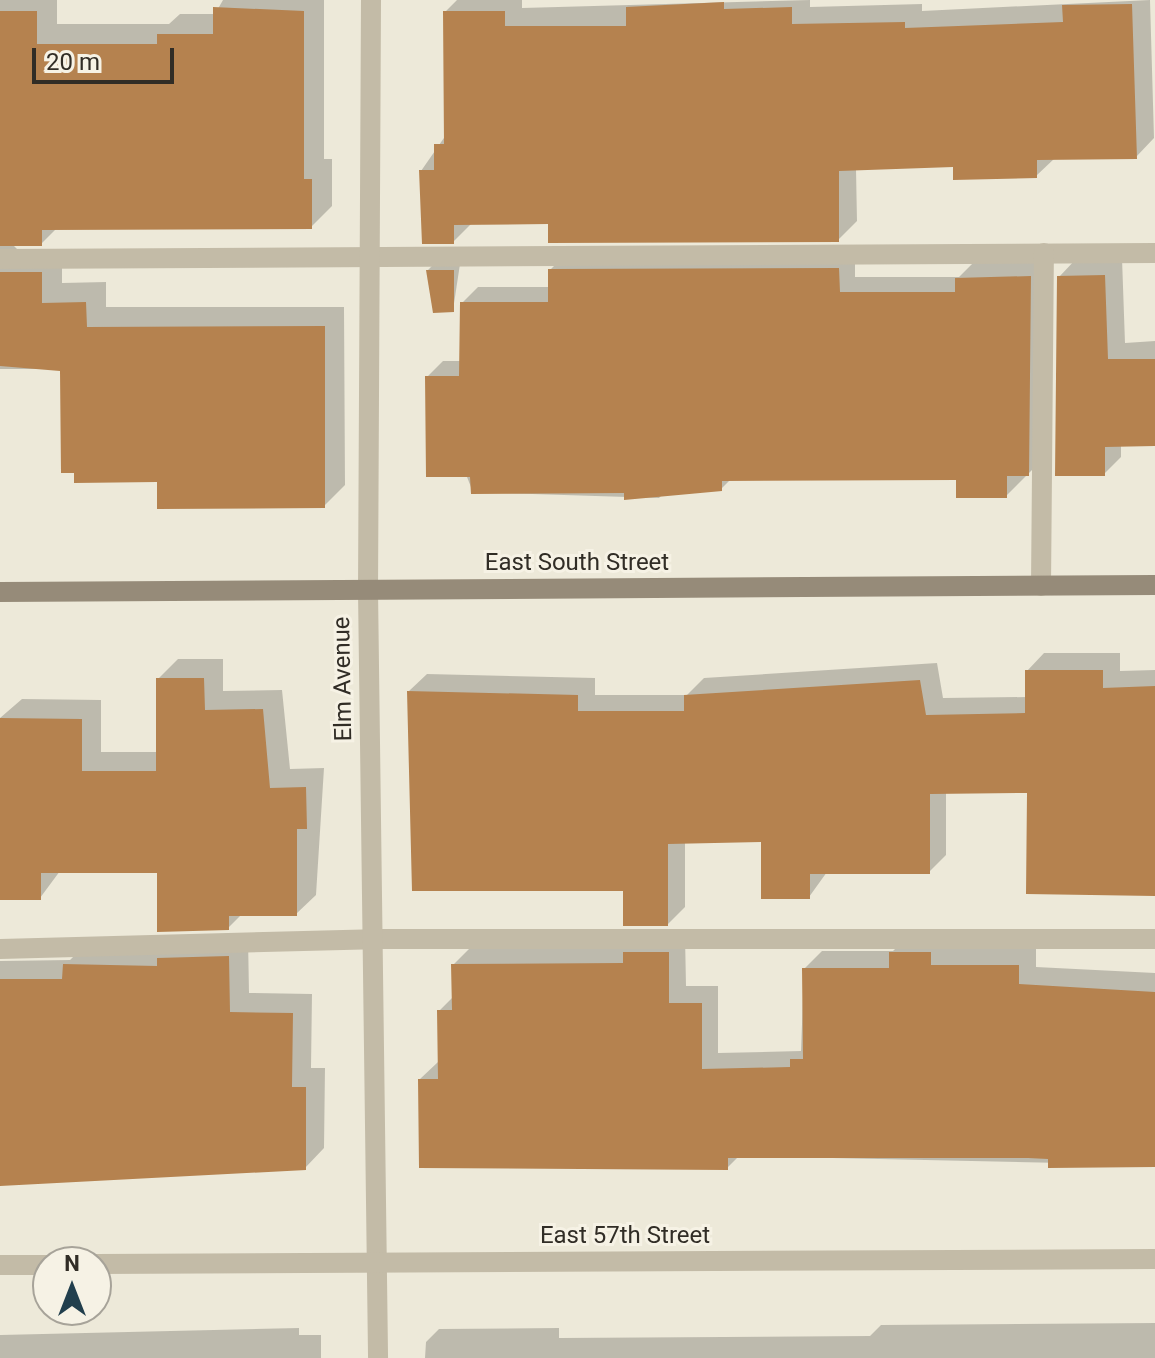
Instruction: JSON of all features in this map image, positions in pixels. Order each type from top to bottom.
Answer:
[{"type":"street","name":"Elm Avenue","points":[[371,0],[368,590],[378,1358]]},
{"type":"street","points":[[1041,586],[1044,253]]},
{"type":"street","points":[[0,259],[370,254],[1155,253]]},
{"type":"street","name":"East South Street","points":[[0,592],[1155,585]]},
{"type":"street","points":[[0,949],[373,939],[1155,939]]},
{"type":"street","name":"East 57th Street","points":[[112,1264],[1155,1259]]},
{"type":"street","points":[[0,1265],[32,1265]]},
{"type":"building","points":[[724,2],[724,9],[792,7],[792,24],[905,22],[905,28],[1063,22],[1062,5],[1132,4],[1137,159],[1037,160],[1037,178],[953,180],[953,167],[839,171],[839,242],[548,243],[548,224],[454,225],[454,244],[422,244],[419,170],[434,170],[434,144],[444,144],[443,11],[505,11],[505,26],[626,26],[626,7]]},
{"type":"building","points":[[213,7],[304,11],[304,179],[312,179],[312,229],[42,230],[42,246],[0,246],[0,11],[37,11],[37,44],[157,44],[157,34],[213,34]]},
{"type":"building","points":[[839,268],[840,292],[955,292],[955,278],[1031,276],[1029,476],[1007,476],[1007,498],[956,498],[956,480],[722,481],[722,491],[624,500],[624,493],[471,494],[470,477],[426,477],[425,376],[459,376],[460,302],[548,302],[548,269]]},
{"type":"building","points":[[426,270],[454,270],[454,312],[433,313]]},
{"type":"building","points":[[0,272],[42,272],[42,303],[86,302],[87,327],[325,326],[325,508],[157,509],[157,482],[74,483],[74,473],[61,473],[60,371],[0,366]]},
{"type":"building","points":[[1105,275],[1108,359],[1155,359],[1155,446],[1105,447],[1105,476],[1055,476],[1057,276]]},
{"type":"building","points":[[1025,670],[1103,670],[1103,688],[1155,686],[1155,896],[1026,894],[1027,793],[930,794],[930,874],[810,874],[810,899],[761,899],[761,842],[668,844],[668,926],[623,926],[623,891],[412,891],[407,691],[578,695],[578,711],[684,711],[684,695],[920,680],[926,715],[1025,713]]},
{"type":"building","points":[[156,678],[204,678],[205,710],[263,709],[270,788],[306,787],[307,829],[297,829],[297,916],[229,916],[229,930],[157,932],[157,873],[41,873],[41,900],[0,900],[0,718],[82,719],[82,771],[156,771]]},
{"type":"building","points":[[623,952],[669,952],[669,1003],[702,1003],[702,1069],[790,1067],[790,1059],[803,1059],[802,968],[889,968],[889,952],[931,952],[931,965],[1019,965],[1019,984],[1155,992],[1155,1167],[1048,1168],[1048,1159],[1028,1158],[728,1158],[728,1170],[419,1168],[418,1079],[438,1079],[437,1010],[452,1010],[451,964],[623,963]]},
{"type":"building","points":[[229,956],[230,1012],[293,1013],[292,1087],[306,1087],[306,1170],[0,1186],[0,979],[62,979],[63,964],[157,966],[157,958]]}]
